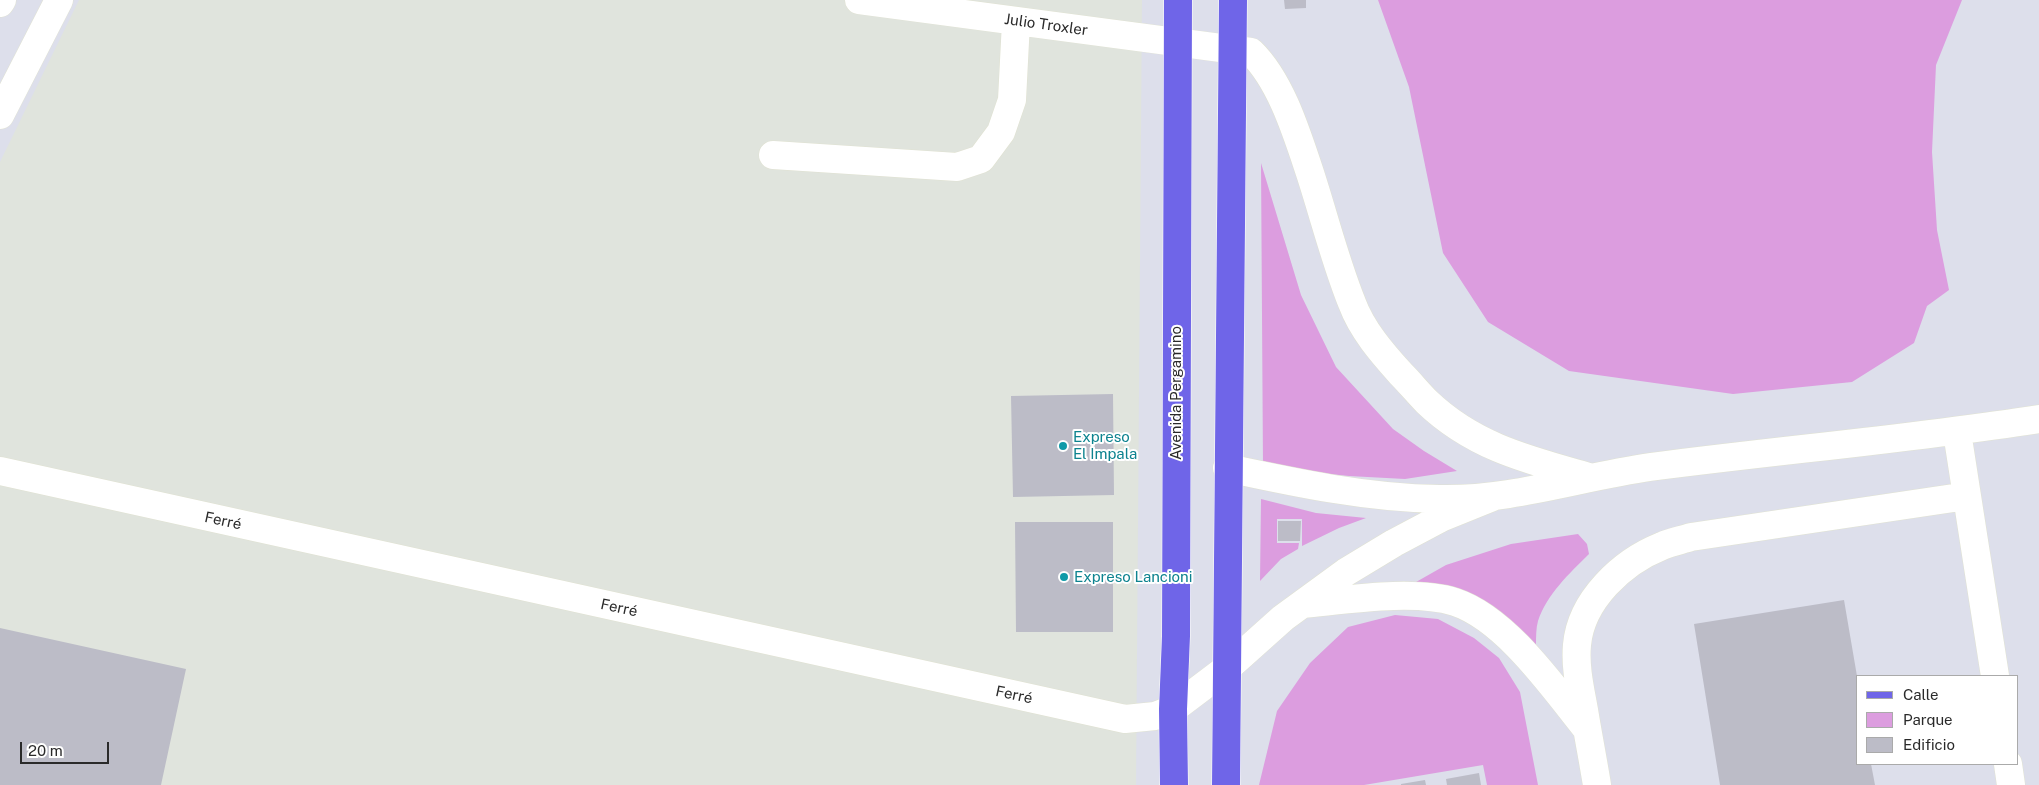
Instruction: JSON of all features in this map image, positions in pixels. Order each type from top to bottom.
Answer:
[{"type":"main road","name":"Avenida Pergamino","points":[[1174,785],[1178,0]]},
{"type":"main road","points":[[1226,785],[1227,468],[1233,0]]},
{"type":"street","points":[[0,116],[59,0]]},
{"type":"street","name":"Julio Troxler","points":[[859,0],[1252,52],[1263,63],[1273,79],[1299,140],[1352,305],[1379,350],[1427,402],[1458,428],[1514,456],[1590,477]]},
{"type":"street","points":[[772,155],[957,167],[981,159],[1001,132],[1012,100],[1016,22]]},
{"type":"street","points":[[1227,468],[1335,490],[1440,500],[1495,496],[1590,477],[1659,466],[1957,432],[2039,419]]},
{"type":"street","points":[[1957,432],[1995,675]]},
{"type":"street","name":"Ferré","points":[[0,472],[1125,719],[1154,716],[1173,709],[1226,669],[1301,604],[1346,572],[1394,543],[1443,517],[1495,496]]},
{"type":"street","points":[[1597,785],[1576,667],[1577,644],[1582,621],[1604,587],[1614,576],[1642,555],[1663,545],[1692,537],[1967,496]]},
{"type":"street","points":[[1301,604],[1372,597],[1417,597],[1453,602],[1468,608],[1502,632],[1548,681],[1587,729]]},
{"type":"street","points":[[2008,765],[2012,785]]},
{"type":"shaded area","points":[[79,0],[1142,0],[1136,785],[0,785],[0,162]]},
{"type":"green space","points":[[1378,0],[1962,0],[1936,65],[1932,152],[1937,230],[1949,290],[1927,306],[1914,343],[1852,382],[1733,394],[1569,371],[1488,322],[1443,253],[1409,87]]},
{"type":"green space","points":[[1261,163],[1301,295],[1336,367],[1393,429],[1457,471],[1405,479],[1349,476],[1263,467]]},
{"type":"green space","points":[[1261,499],[1316,513],[1366,518],[1339,528],[1302,546],[1302,519],[1277,519],[1277,543],[1299,543],[1298,549],[1281,559],[1260,581]]},
{"type":"green space","points":[[1578,534],[1587,544],[1589,554],[1559,585],[1547,602],[1538,621],[1536,645],[1409,586],[1446,565],[1511,544]]},
{"type":"green space","points":[[1395,615],[1438,619],[1474,638],[1499,658],[1520,692],[1538,785],[1487,785],[1483,765],[1364,785],[1259,785],[1277,711],[1310,663],[1348,627]]},
{"type":"building","points":[[1284,0],[1306,0],[1306,8],[1285,9]]},
{"type":"building","name":"Expreso El Impala","points":[[1113,394],[1114,495],[1013,497],[1011,396]]},
{"type":"building","points":[[1278,521],[1301,521],[1300,541],[1278,541]]},
{"type":"building","name":"Expreso Lancioni","points":[[1015,522],[1113,522],[1113,632],[1016,632]]},
{"type":"building","points":[[1844,600],[1857,675],[1856,765],[1871,765],[1875,785],[1720,785],[1694,624]]},
{"type":"building","points":[[0,628],[186,669],[161,785],[0,785]]},
{"type":"building","points":[[1479,773],[1481,785],[1447,785],[1446,779]]},
{"type":"building","points":[[1425,780],[1426,785],[1401,785],[1401,784]]},
{"type":"place","name":"Expreso El Impala","points":[[1063,446]]},
{"type":"place","name":"Expreso Lancioni","points":[[1064,577]]}]
